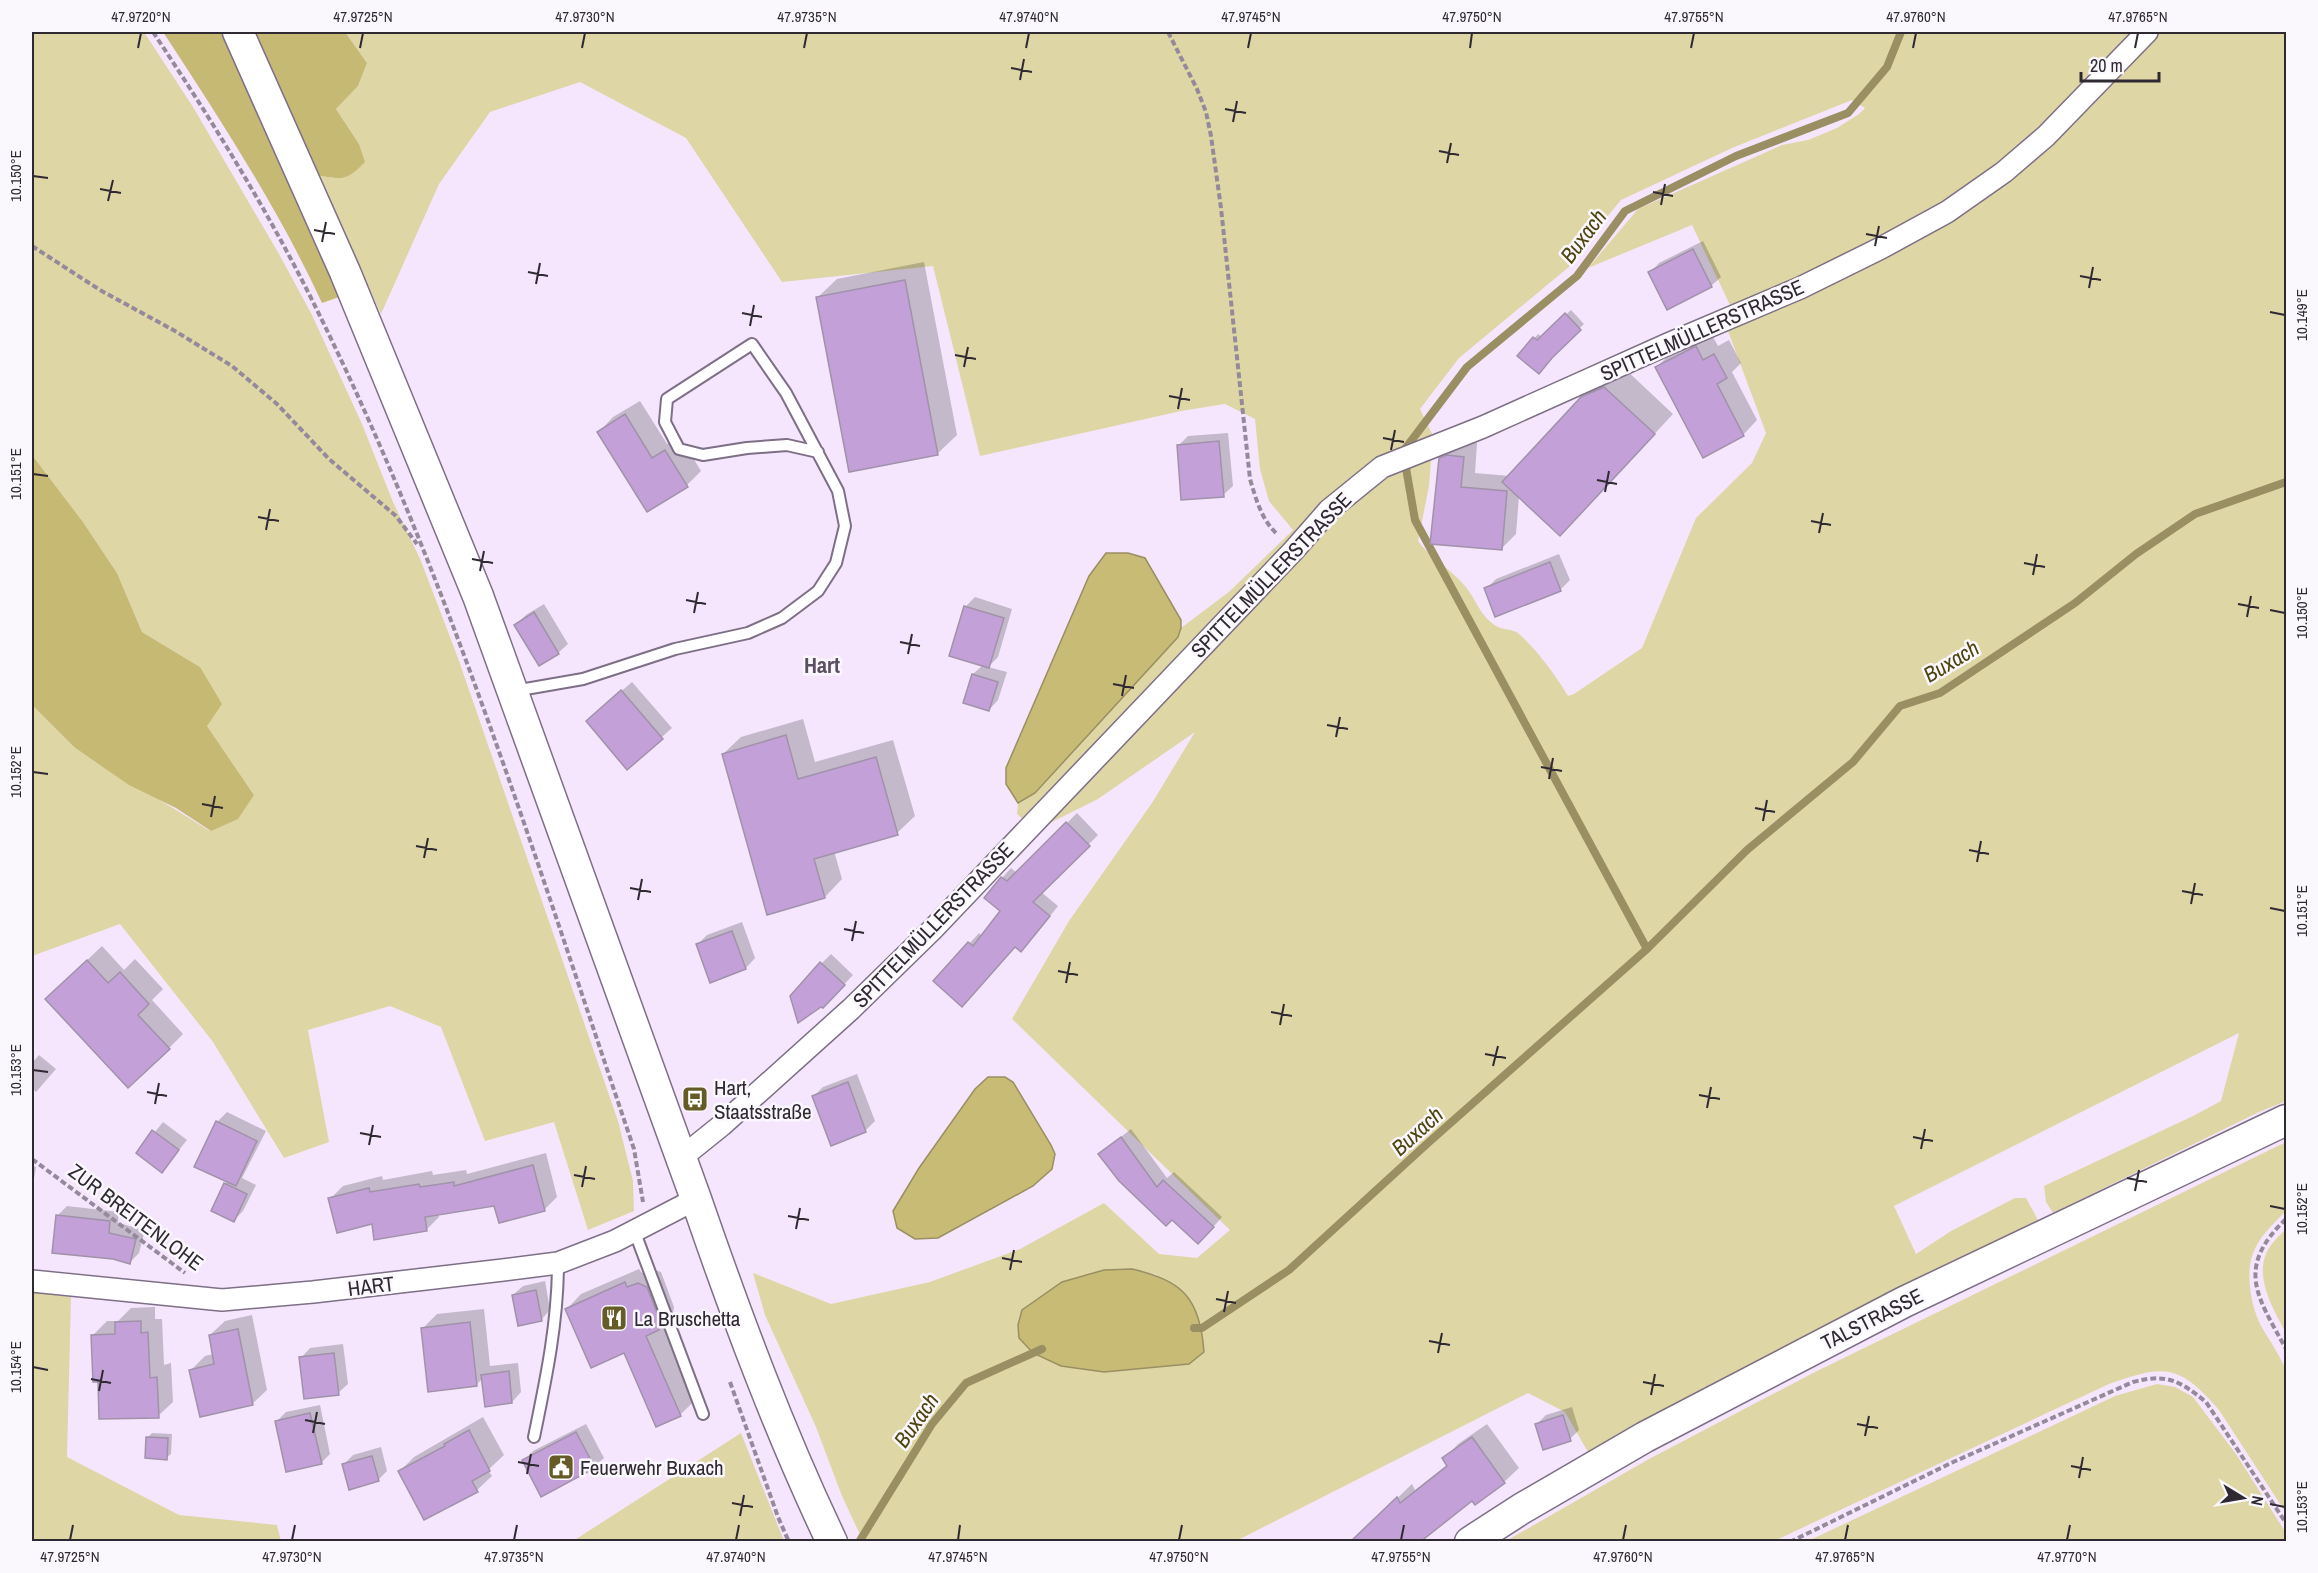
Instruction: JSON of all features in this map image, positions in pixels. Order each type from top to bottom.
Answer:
[{"type":"main road","points":[[238,32],[345,272],[461,553],[514,691],[725,1284],[760,1376],[828,1535]]},
{"type":"main road","name":"TALSTRASSE","points":[[1470,1542],[1521,1509],[1646,1437],[1904,1302],[2286,1120]]},
{"type":"street","name":"SPITTELMÜLLERSTRASSE","points":[[681,1158],[722,1125],[851,1010],[932,930],[1294,550],[1329,510],[1382,467],[1483,427],[1800,288],[1947,212],[2004,172],[2046,136],[2147,32]]},
{"type":"street","name":"HART","points":[[32,1281],[222,1300],[314,1292],[558,1263],[615,1241],[696,1199]]},
{"type":"lane","points":[[514,691],[583,679],[675,650],[748,633],[782,618],[818,591],[836,563],[845,526],[838,491],[818,452],[786,393],[752,344],[667,399],[665,422],[679,449],[703,455],[747,448],[788,445],[818,452]]},
{"type":"lane","points":[[643,1226],[703,1414]]},
{"type":"lane","points":[[534,1437],[549,1364],[558,1295],[558,1263]]},
{"type":"path","points":[[153,32],[210,118],[284,247],[361,405],[423,553],[492,737],[634,1149],[644,1208],[643,1226]]},
{"type":"path","points":[[1168,32],[1197,89],[1206,112],[1211,136],[1221,208],[1250,479],[1258,508],[1270,527],[1294,550]]},
{"type":"path","points":[[32,246],[100,291],[176,331],[232,366],[277,404],[329,459],[396,516],[423,553]]},
{"type":"path","name":"ZUR BREITENLOHE","points":[[32,1159],[222,1300]]},
{"type":"path","points":[[2286,1219],[2261,1249],[2255,1272],[2257,1288],[2265,1310],[2286,1349]]},
{"type":"path","points":[[727,1372],[774,1507],[789,1542]]},
{"type":"path","points":[[1790,1542],[1952,1463],[2133,1382],[2153,1377],[2169,1379],[2188,1388],[2206,1402],[2286,1523]]},
{"type":"shaded area","points":[[32,32],[144,32],[193,107],[312,315],[421,561],[458,658],[618,1121],[633,1181],[634,1211],[588,1230],[554,1122],[485,1141],[441,1027],[390,1006],[308,1030],[329,1142],[284,1158],[213,1042],[120,924],[32,956],[32,705],[74,747],[210,831],[254,795],[207,726],[200,667],[142,632],[117,573],[83,522],[32,455]]},
{"type":"shaded area","points":[[163,32],[229,32],[342,288],[339,297],[322,303],[267,198]]},
{"type":"shaded area","points":[[250,32],[345,32],[367,63],[358,86],[336,109],[359,144],[365,162],[353,173],[344,178],[317,175]]},
{"type":"shaded area","points":[[345,32],[2132,32],[2031,138],[1997,167],[1900,226],[1730,310],[1730,305],[1692,225],[1588,268],[1638,209],[1782,145],[1808,140],[1837,128],[1865,108],[1852,100],[1732,148],[1621,200],[1570,266],[1459,358],[1420,409],[1433,436],[1429,486],[1418,541],[1465,586],[1491,622],[1518,633],[1531,646],[1568,696],[1642,648],[1696,518],[1752,463],[1766,433],[1728,331],[1729,327],[1906,244],[2132,57],[2159,32],[2286,32],[2286,1101],[2053,1213],[2046,1202],[2044,1186],[2221,1101],[2239,1033],[1894,1206],[1916,1254],[1951,1231],[2015,1198],[2026,1198],[2038,1220],[1752,1365],[1588,1452],[1565,1412],[1528,1393],[1236,1541],[863,1541],[842,1496],[816,1427],[765,1315],[753,1273],[831,1304],[930,1282],[1020,1249],[1104,1203],[1159,1254],[1197,1258],[1230,1230],[1012,1019],[1069,921],[1152,803],[1195,732],[1098,799],[1036,830],[1017,814],[1018,803],[1035,793],[1178,637],[1181,628],[1230,591],[1293,530],[1269,501],[1260,469],[1255,419],[1225,404],[1181,411],[980,456],[933,266],[782,282],[686,138],[580,82],[490,112],[439,184],[381,314],[317,175],[334,178],[359,144],[336,109],[358,86],[367,63]],"holes":[[[1132,1269],[1158,1275],[1022,1310],[1048,1292],[1086,1275]]]},
{"type":"shaded area","points":[[32,455],[83,522],[117,573],[142,632],[200,667],[222,704],[207,726],[254,795],[238,819],[211,831],[176,808],[129,785],[74,747],[32,705]]},
{"type":"shaded area","points":[[1106,553],[1128,553],[1145,558],[1181,620],[1178,637],[1035,793],[1018,803],[1006,784],[1006,768],[1089,576]]},
{"type":"shaded area","points":[[988,1077],[1005,1077],[1013,1082],[1051,1145],[1055,1154],[1052,1169],[1033,1186],[938,1238],[915,1239],[897,1228],[893,1211],[919,1168],[975,1089]]},
{"type":"shaded area","points":[[2286,1142],[2286,1211],[2258,1244],[2253,1253],[2249,1273],[2251,1296],[2257,1317],[2286,1370],[2286,1513],[2219,1410],[2193,1384],[2181,1376],[2158,1371],[2128,1377],[2109,1384],[1774,1541],[1506,1541],[1649,1459],[1815,1372]]},
{"type":"shaded area","points":[[2286,1229],[2286,1333],[2268,1295],[2263,1264],[2268,1250]]},
{"type":"shaded area","points":[[1132,1269],[1164,1279],[1176,1286],[1193,1305],[1202,1333],[1204,1352],[1189,1364],[1104,1372],[1061,1366],[1033,1353],[1019,1338],[1018,1325],[1022,1310],[1062,1282],[1104,1270]]},
{"type":"shaded area","points":[[32,1292],[71,1297],[67,1457],[179,1515],[277,1525],[281,1541],[32,1541]]},
{"type":"shaded area","points":[[2157,1384],[2175,1387],[2193,1397],[2236,1454],[2286,1533],[2286,1541],[1808,1541],[2115,1396]]},
{"type":"shaded area","points":[[741,1433],[784,1541],[573,1541]]},
{"type":"building","points":[[1693,249],[1712,287],[1667,310],[1648,272]]},
{"type":"building","points":[[905,280],[938,455],[849,472],[816,297]]},
{"type":"building","points":[[1565,313],[1581,330],[1539,374],[1517,356],[1533,337],[1537,340]]},
{"type":"building","points":[[1696,346],[1703,360],[1714,354],[1727,378],[1717,384],[1744,436],[1703,458],[1655,367]]},
{"type":"building","points":[[1604,387],[1655,434],[1560,536],[1502,482],[1581,397]]},
{"type":"building","points":[[625,414],[652,458],[665,450],[688,487],[647,512],[597,432]]},
{"type":"building","points":[[1219,441],[1224,497],[1181,500],[1177,445]]},
{"type":"building","points":[[1447,455],[1464,457],[1461,487],[1507,491],[1502,550],[1430,544],[1439,458]]},
{"type":"building","points":[[1550,562],[1561,591],[1495,617],[1484,588]]},
{"type":"building","points":[[964,606],[1004,618],[989,668],[949,656]]},
{"type":"building","points":[[534,612],[559,654],[539,666],[514,625]]},
{"type":"building","points":[[972,674],[998,682],[989,711],[963,703]]},
{"type":"building","points":[[621,690],[663,739],[627,770],[586,721]]},
{"type":"building","points":[[786,735],[798,779],[876,757],[898,835],[814,859],[825,898],[767,915],[722,754]]},
{"type":"building","points":[[1066,822],[1090,846],[1033,902],[1050,916],[1021,952],[1015,947],[962,1007],[933,981],[968,942],[973,946],[1000,911],[984,898],[1001,877],[1007,881]]},
{"type":"building","points":[[732,931],[746,969],[710,983],[696,944]]},
{"type":"building","points":[[87,960],[108,983],[120,972],[149,1004],[138,1015],[170,1049],[128,1088],[45,999]]},
{"type":"building","points":[[820,962],[845,985],[823,1008],[821,1007],[798,1023],[790,996]]},
{"type":"building","points":[[848,1082],[866,1132],[831,1146],[812,1096]]},
{"type":"building","points":[[216,1121],[257,1141],[236,1186],[194,1167]]},
{"type":"building","points":[[152,1130],[179,1150],[162,1173],[136,1153]]},
{"type":"building","points":[[1121,1137],[1157,1187],[1163,1180],[1214,1227],[1198,1244],[1172,1220],[1166,1226],[1119,1181],[1098,1154]]},
{"type":"building","points":[[533,1165],[545,1211],[499,1223],[494,1206],[425,1217],[427,1231],[374,1240],[372,1224],[337,1233],[328,1198],[369,1188],[370,1192],[419,1184],[420,1187],[454,1182],[454,1186]]},
{"type":"building","points":[[224,1183],[247,1194],[234,1222],[211,1211]]},
{"type":"building","points":[[56,1215],[110,1221],[109,1233],[136,1239],[130,1264],[113,1259],[52,1253]]},
{"type":"building","points":[[625,1282],[627,1287],[638,1283],[647,1287],[661,1323],[659,1330],[646,1336],[681,1416],[656,1427],[624,1353],[591,1368],[565,1309]]},
{"type":"building","points":[[536,1290],[542,1321],[518,1326],[512,1295]]},
{"type":"building","points":[[141,1321],[141,1333],[148,1332],[150,1378],[157,1377],[159,1418],[99,1419],[98,1382],[93,1382],[91,1335],[115,1334],[115,1322]]},
{"type":"building","points":[[470,1322],[477,1386],[428,1392],[421,1328]]},
{"type":"building","points":[[238,1329],[253,1405],[200,1417],[189,1370],[214,1364],[209,1335]]},
{"type":"building","points":[[334,1353],[339,1395],[304,1399],[299,1357]]},
{"type":"building","points":[[509,1371],[512,1403],[485,1407],[481,1375]]},
{"type":"building","points":[[310,1413],[322,1464],[286,1472],[275,1421]]},
{"type":"building","points":[[1563,1415],[1571,1441],[1543,1450],[1535,1424]]},
{"type":"building","points":[[469,1430],[490,1471],[472,1481],[478,1492],[424,1520],[398,1471],[445,1446],[444,1444]]},
{"type":"building","points":[[576,1432],[595,1468],[541,1497],[522,1460]]},
{"type":"building","points":[[146,1437],[168,1438],[167,1460],[145,1458]]},
{"type":"building","points":[[1472,1437],[1505,1483],[1475,1505],[1472,1501],[1420,1542],[1350,1542],[1397,1497],[1400,1503],[1447,1466],[1442,1458]]},
{"type":"building","points":[[372,1456],[379,1481],[349,1490],[342,1464]]},
{"type":"waterway","name":"Buxach","points":[[1405,449],[1467,367],[1577,276],[1625,211],[1736,156],[1848,113],[1887,67],[1901,32]]},
{"type":"waterway","name":"Buxach","points":[[1406,468],[1415,520],[1647,949]]},
{"type":"waterway","name":"Buxach","points":[[1194,1328],[1202,1328],[1289,1270],[1429,1142],[1647,949],[1747,850],[1853,762],[1900,706],[1940,693],[2075,603],[2136,554],[2195,514],[2286,482]]},
{"type":"waterway","name":"Buxach","points":[[859,1542],[932,1424],[966,1383],[1042,1349]]},
{"type":"place","name":"Hart, Staatsstraße","points":[[695,1099]]},
{"type":"place","name":"La Bruschetta","points":[[614,1318]]},
{"type":"place","name":"Feuerwehr Buxach","points":[[561,1467]]},
{"type":"district","name":"Hart","points":[[822,665]]}]
